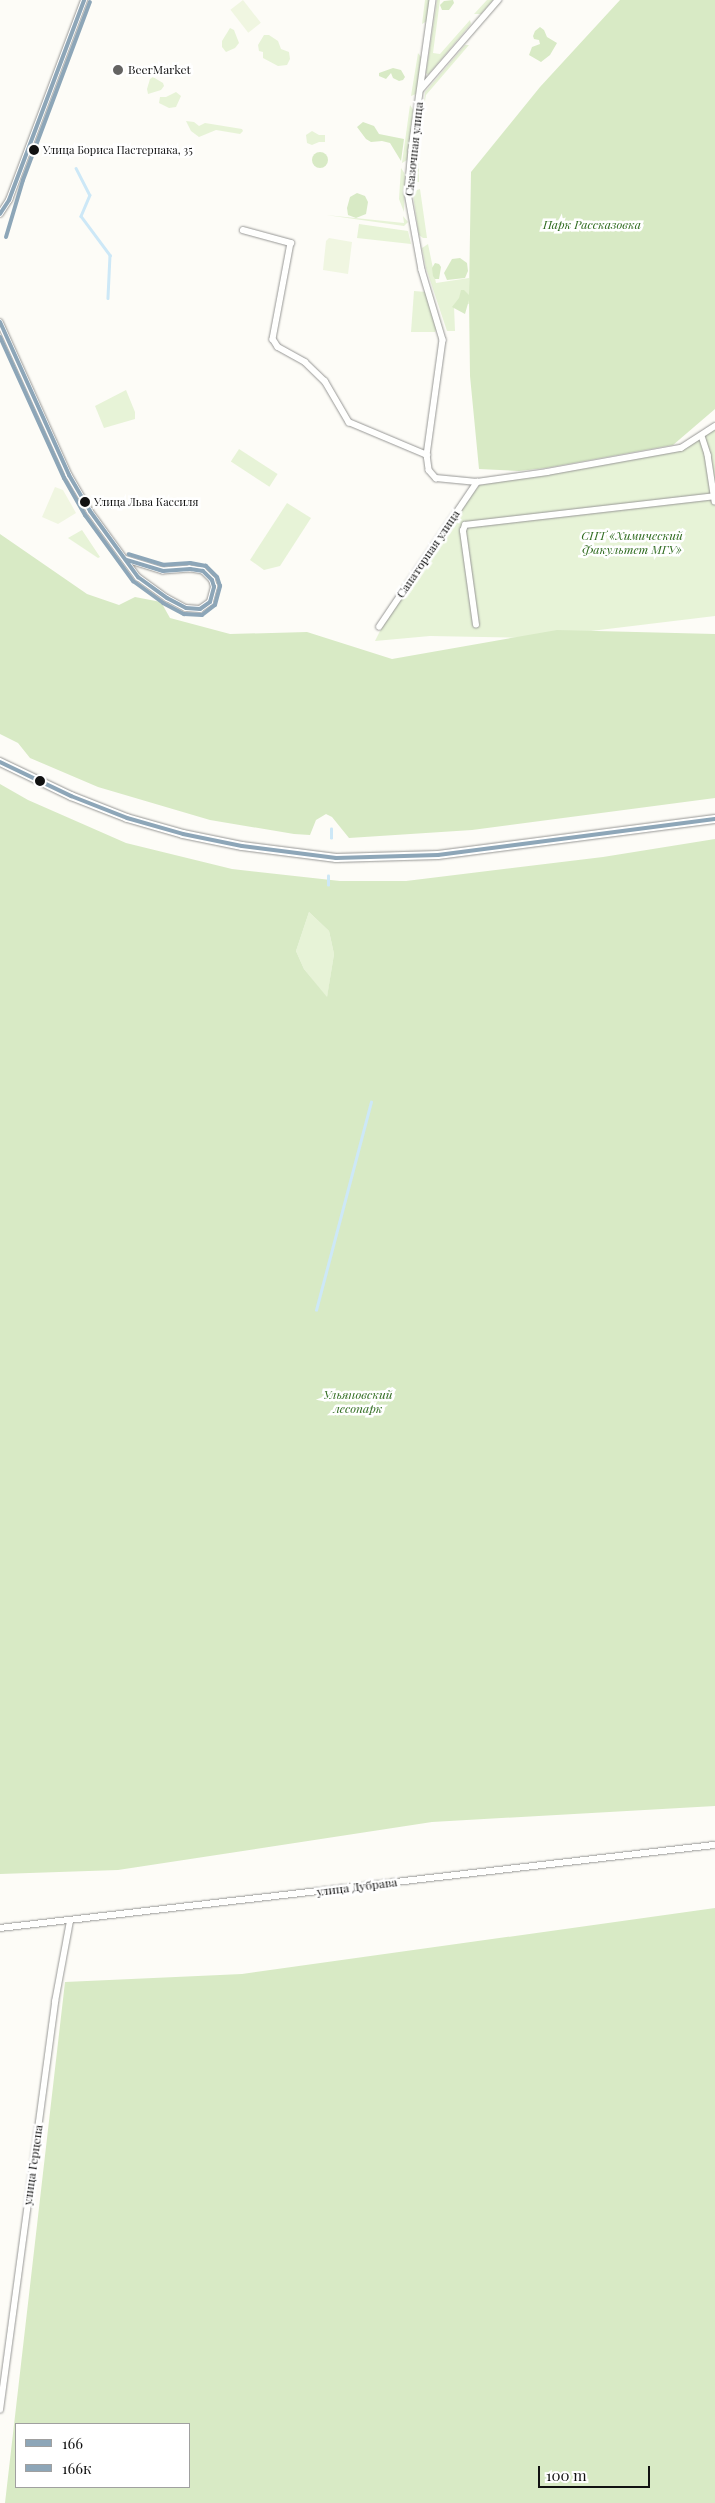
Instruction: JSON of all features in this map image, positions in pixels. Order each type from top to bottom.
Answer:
[{"type":"street","points":[[0,214],[9,200],[84,0]]},
{"type":"street","name":"Сказочная улица","points":[[427,455],[438,375],[443,354],[443,340],[422,270],[408,202],[412,150],[434,0]]},
{"type":"street","name":"Сказочная улица","points":[[421,89],[498,0]]},
{"type":"street","points":[[243,230],[291,243],[273,339],[278,347],[304,362],[325,381],[349,422],[427,455],[429,470],[436,478],[477,482],[547,472],[681,448],[715,426]]},
{"type":"street","points":[[0,322],[69,475],[90,511],[138,577],[177,604],[194,609],[206,606],[210,602],[214,587],[212,580],[203,571],[190,569],[164,572],[126,560]]},
{"type":"street","points":[[476,625],[463,531],[465,525],[715,498],[708,455],[702,436]]},
{"type":"street","name":"Санаторная улица","points":[[379,627],[477,482]]},
{"type":"street","points":[[0,762],[71,796],[127,818],[183,834],[259,849],[336,858],[438,855],[715,819]]},
{"type":"street","name":"улица Дубрава","points":[[0,1928],[714,1845]]},
{"type":"street","name":"улица Герцена","points":[[0,2410],[54,2002],[70,1921]]},
{"type":"green space","points":[[243,0],[261,23],[248,33],[230,10]]},
{"type":"green space","points":[[425,0],[430,0],[427,21],[422,24]]},
{"type":"green space","points":[[437,0],[440,0],[433,53],[440,54],[470,20],[471,24],[428,75],[426,73]]},
{"type":"green space","points":[[453,0],[454,3],[449,10],[442,10],[440,5],[444,1]]},
{"type":"green space","points":[[487,0],[493,0],[481,14],[474,14]]},
{"type":"green space","name":"Парк Рассказовка","points":[[620,0],[715,0],[715,409],[673,445],[546,468],[519,471],[479,469],[470,376],[469,300],[465,314],[452,307],[459,298],[461,290],[464,290],[469,295],[471,172],[540,87]]},
{"type":"green space","points":[[540,27],[544,30],[547,37],[557,43],[550,55],[541,62],[529,55],[532,47],[540,44],[539,40],[534,39],[533,36]]},
{"type":"green space","points":[[230,28],[234,30],[239,43],[235,48],[226,52],[222,47],[222,41]]},
{"type":"green space","points":[[264,35],[269,35],[278,41],[281,49],[289,52],[290,59],[287,65],[278,66],[263,58],[263,52],[259,51],[258,45]]},
{"type":"green space","points":[[465,45],[469,45],[426,95],[423,113],[425,92]]},
{"type":"green space","points":[[418,53],[421,57],[417,88],[416,94],[411,96]]},
{"type":"green space","points":[[393,68],[401,70],[405,77],[403,80],[399,81],[393,78],[391,73],[386,79],[379,76],[379,73]]},
{"type":"green space","points":[[153,77],[163,83],[164,86],[161,90],[148,94],[147,89],[150,79]]},
{"type":"green space","points":[[176,92],[181,96],[176,107],[169,108],[159,103],[160,97],[166,97]]},
{"type":"green space","points":[[410,105],[414,111],[407,160],[402,163]]},
{"type":"green space","points":[[186,121],[194,122],[199,126],[205,123],[242,129],[243,131],[240,134],[216,130],[199,137],[191,131]]},
{"type":"green space","points":[[363,122],[374,126],[379,134],[404,139],[401,161],[390,143],[382,141],[371,142],[366,139],[357,127]]},
{"type":"green space","points":[[312,131],[319,135],[325,135],[325,142],[312,145],[307,143],[306,135]]},
{"type":"green space","points":[[320,152],[328,160],[320,168],[312,160]]},
{"type":"green space","points":[[419,155],[419,182],[415,182],[416,156]]},
{"type":"green space","points":[[401,168],[405,174],[404,212],[399,199]]},
{"type":"green space","points":[[420,189],[427,238],[419,235],[413,195],[414,191]]},
{"type":"green space","points":[[357,193],[365,196],[368,202],[366,214],[356,218],[348,215],[347,208],[350,197]]},
{"type":"green space","points":[[326,215],[404,223],[403,216],[408,222],[404,226]]},
{"type":"green space","points":[[359,224],[408,231],[411,244],[357,238]]},
{"type":"green space","points":[[329,238],[352,242],[348,274],[323,270],[326,241]]},
{"type":"green space","points":[[428,244],[436,283],[469,278],[469,304],[454,306],[455,331],[447,331],[426,268],[422,248]]},
{"type":"green space","points":[[460,258],[467,263],[468,271],[465,278],[447,280],[444,273],[452,259]]},
{"type":"green space","points":[[435,263],[441,267],[439,279],[435,279],[433,276],[432,268]]},
{"type":"green space","points":[[414,291],[426,292],[437,328],[435,332],[411,332]]},
{"type":"green space","points":[[126,390],[135,412],[135,419],[104,428],[95,406]]},
{"type":"green space","name":"СНТ «Химический Факультет МГУ»","points":[[715,422],[715,616],[533,638],[430,636],[375,641],[383,625],[479,485],[686,448]]},
{"type":"green space","points":[[239,449],[278,474],[269,487],[231,462]]},
{"type":"green space","points":[[55,487],[63,490],[76,513],[58,524],[42,517]]},
{"type":"green space","points":[[287,503],[311,518],[280,566],[264,570],[250,560]]},
{"type":"green space","points":[[82,530],[100,557],[98,558],[68,538]]},
{"type":"green space","points":[[0,534],[87,594],[119,605],[135,597],[161,602],[170,618],[230,634],[307,632],[392,659],[557,630],[715,634],[715,798],[472,830],[349,838],[332,817],[326,814],[316,820],[310,835],[294,834],[210,820],[98,787],[30,758],[18,743],[0,734]]},
{"type":"green space","name":"Ульяновский лесопарк","points":[[0,784],[28,800],[126,843],[232,869],[340,881],[406,881],[603,857],[715,839],[715,1806],[432,1822],[118,1870],[0,1874]],"holes":[[[309,912],[329,931],[334,954],[327,997],[304,969],[296,951]]]},
{"type":"green space","points":[[309,912],[329,931],[334,954],[327,998],[304,969],[296,951]]},
{"type":"green space","points":[[715,1908],[715,2503],[5,2503],[65,1982],[242,1974]]},
{"type":"waterway","points":[[76,168],[90,195],[81,216],[110,255],[108,298]]},
{"type":"waterway","points":[[331,829],[331,838]]},
{"type":"waterway","points":[[328,876],[328,885]]},
{"type":"waterway","points":[[316,1310],[371,1102]]},
{"type":"transit line","name":"166","points":[[0,214],[9,200],[84,0]]},
{"type":"transit line","name":"166к","points":[[6,237],[23,180],[90,2]]},
{"type":"transit line","name":"166","points":[[0,322],[69,475],[90,511],[138,577],[167,598],[186,608],[200,609],[210,602],[214,587],[212,580],[203,571],[190,569],[163,571],[126,560]]},
{"type":"transit line","name":"166к","points":[[0,337],[64,478],[85,515],[133,581],[163,603],[184,614],[202,615],[215,605],[220,586],[217,577],[206,566],[190,563],[164,565],[129,554]]},
{"type":"transit line","name":"166","points":[[0,762],[71,796],[127,818],[183,834],[242,846],[336,858],[438,855],[715,819]]},
{"type":"place","name":"BeerMarket","points":[[118,70]]},
{"type":"place","name":"Улица Бориса Пастернака, 35","points":[[34,150]]},
{"type":"place","name":"Улица Льва Кассиля","points":[[85,502]]}]
